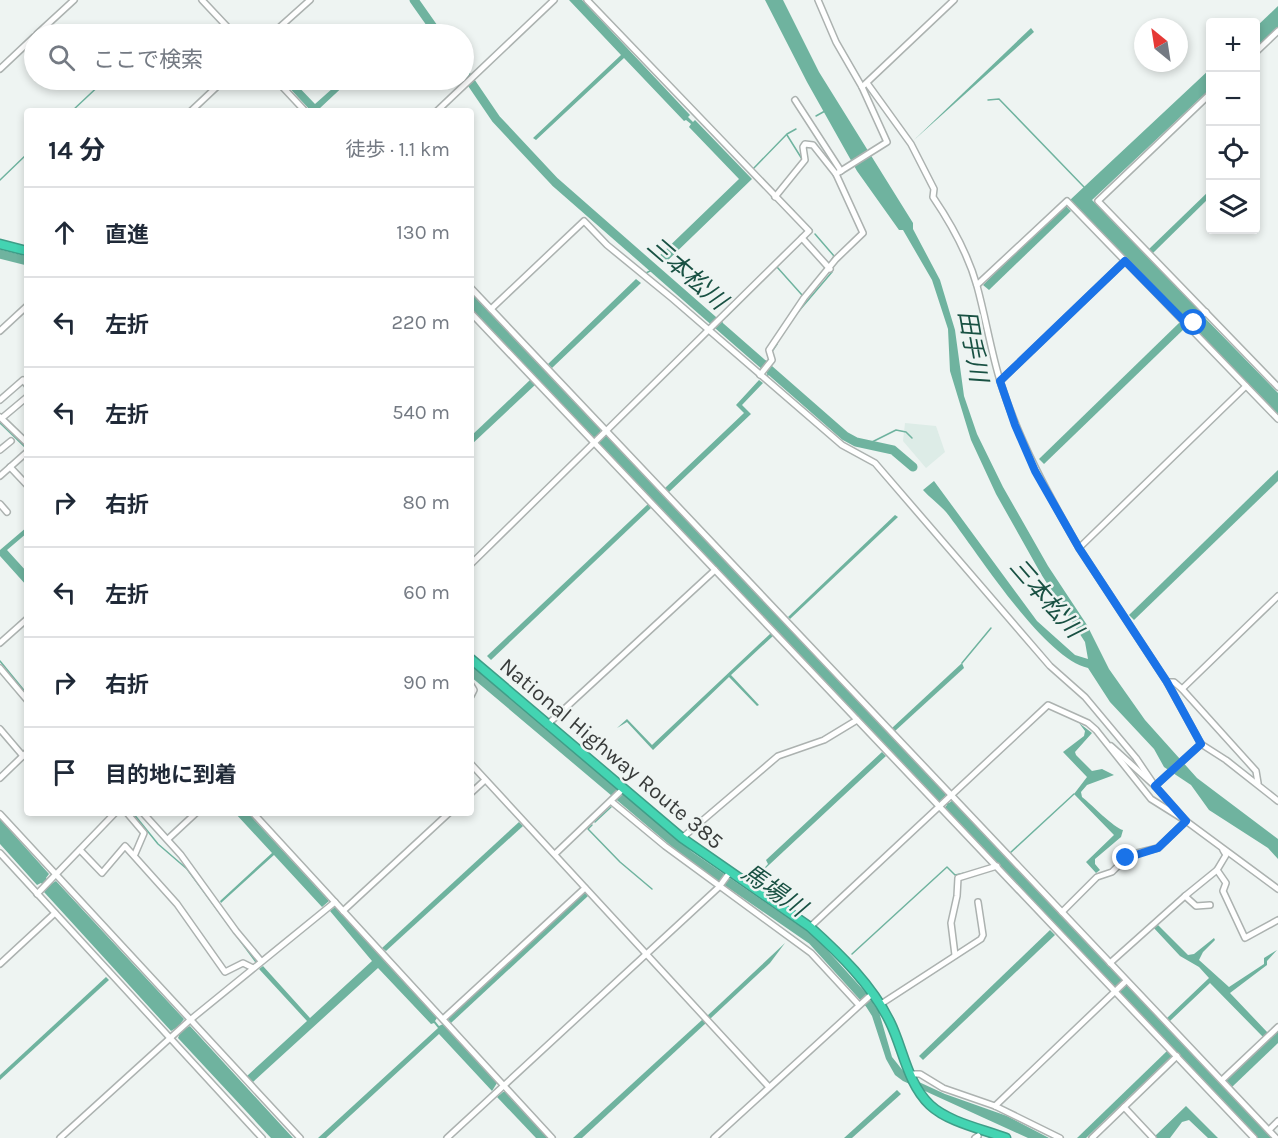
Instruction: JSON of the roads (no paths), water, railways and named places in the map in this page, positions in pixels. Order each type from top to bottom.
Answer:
[{"type":"highway","points":[[0,244],[24,250]]},
{"type":"highway","name":"National Highway Route 385","points":[[474,662],[622,790],[682,838],[729,873],[810,927],[881,1004],[911,1074],[921,1094],[931,1106],[945,1115],[1006,1138]]},
{"type":"street","points":[[49,24],[74,0]]},
{"type":"street","points":[[202,0],[225,24]]},
{"type":"street","points":[[283,24],[310,0]]},
{"type":"street","points":[[474,76],[554,0]]},
{"type":"street","points":[[474,561],[809,231],[586,0]]},
{"type":"street","points":[[818,0],[836,42],[865,85],[911,144],[934,189],[933,197],[964,249],[977,285],[1000,381],[1015,425],[1035,471],[1079,548],[1167,682],[1201,744],[1258,783],[1278,801]]},
{"type":"street","points":[[865,85],[954,0]]},
{"type":"street","points":[[1260,48],[1278,31]]},
{"type":"street","points":[[0,69],[24,47]]},
{"type":"street","points":[[840,171],[887,142],[865,85]]},
{"type":"street","points":[[194,108],[213,90]]},
{"type":"street","points":[[285,90],[302,108]]},
{"type":"street","points":[[440,108],[460,90]]},
{"type":"street","points":[[1206,98],[1098,198],[1203,314],[1278,387]]},
{"type":"street","points":[[760,375],[772,360],[769,350],[779,331],[836,259],[863,232],[840,171],[795,100]]},
{"type":"street","points":[[774,197],[805,160],[802,147],[805,144],[813,146],[840,171]]},
{"type":"street","points":[[977,285],[1067,201],[1192,325],[1278,419]]},
{"type":"street","points":[[491,309],[584,221],[607,245],[842,445],[875,464],[1050,666],[1085,697],[1186,821]]},
{"type":"street","points":[[802,238],[830,269]]},
{"type":"street","points":[[1000,381],[1125,261]]},
{"type":"street","points":[[474,291],[715,570],[857,720],[1062,912],[1110,963],[1120,986],[1177,1056],[1254,1138]]},
{"type":"street","points":[[0,331],[24,310]]},
{"type":"street","points":[[1192,325],[1203,314]]},
{"type":"street","points":[[474,316],[600,437],[945,801],[996,866],[1120,986],[1222,1080],[1276,1138]]},
{"type":"street","points":[[0,400],[24,381]]},
{"type":"street","points":[[1079,548],[1246,386]]},
{"type":"street","points":[[24,399],[1,417],[24,440]]},
{"type":"street","points":[[0,450],[10,441]]},
{"type":"street","points":[[0,476],[24,455]]},
{"type":"street","points":[[10,467],[24,482]]},
{"type":"street","points":[[0,504],[7,512]]},
{"type":"street","points":[[548,725],[715,570]]},
{"type":"street","points":[[1182,689],[1278,596]]},
{"type":"street","points":[[0,643],[24,621]]},
{"type":"street","points":[[0,668],[24,696]]},
{"type":"street","points":[[1167,682],[1174,682],[1182,689],[1256,771],[1258,783]]},
{"type":"street","points":[[810,927],[1048,705],[1088,723],[1151,799],[1186,821],[1278,889]]},
{"type":"street","points":[[682,838],[778,756],[824,740],[857,720]]},
{"type":"street","points":[[0,729],[24,753]]},
{"type":"street","points":[[1107,744],[1157,784]]},
{"type":"street","points":[[1157,784],[1201,744]]},
{"type":"street","points":[[0,778],[24,755]]},
{"type":"street","points":[[474,767],[769,1087]]},
{"type":"street","points":[[474,790],[485,780]]},
{"type":"street","points":[[555,854],[622,790]]},
{"type":"street","points":[[612,801],[720,886],[811,952],[860,1004]]},
{"type":"street","points":[[0,814],[300,1138]]},
{"type":"street","points":[[37,894],[112,816]]},
{"type":"street","points":[[130,816],[144,833],[135,854]]},
{"type":"street","points":[[146,816],[168,839],[257,964]]},
{"type":"street","points":[[168,839],[193,816]]},
{"type":"street","points":[[256,816],[552,1138]]},
{"type":"street","points":[[343,911],[446,816]]},
{"type":"street","points":[[1062,912],[1097,877],[1112,872],[1126,858],[1158,848],[1186,821]]},
{"type":"street","points":[[80,850],[103,872],[125,846],[135,854],[187,918],[225,972],[243,963],[257,964]]},
{"type":"street","points":[[1110,963],[1217,870],[1226,855],[1222,847]]},
{"type":"street","points":[[0,853],[262,1138]]},
{"type":"street","points":[[955,955],[951,923],[957,896],[957,878],[996,866]]},
{"type":"street","points":[[1217,870],[1226,883],[1223,891],[1245,938],[1278,920]]},
{"type":"street","points":[[447,1138],[720,886],[729,873]]},
{"type":"street","points":[[443,1019],[585,888]]},
{"type":"street","points":[[1185,896],[1196,906],[1210,905]]},
{"type":"street","points":[[60,1138],[190,1020],[335,902]]},
{"type":"street","points":[[881,1004],[984,935],[978,902]]},
{"type":"street","points":[[0,964],[55,913]]},
{"type":"street","points":[[994,1107],[1120,986]]},
{"type":"street","points":[[714,1138],[872,994]]},
{"type":"street","points":[[1222,1080],[1278,1027]]},
{"type":"street","points":[[1092,1138],[1177,1056]]},
{"type":"street","points":[[911,1074],[921,1074],[943,1088],[994,1107],[1060,1138]]},
{"type":"street","points":[[1124,1107],[1153,1138]]},
{"type":"street","points":[[1269,1130],[1278,1122]]},
{"type":"waterway","name":"三本松川","points":[[414,0],[431,24]]},
{"type":"waterway","name":"三本松川","points":[[474,87],[496,119],[555,182],[845,436],[856,442],[893,450],[913,467]]},
{"type":"waterway","points":[[75,108],[94,90]]},
{"type":"waterway","points":[[988,100],[999,99],[1084,187]]},
{"type":"waterway","points":[[816,116],[825,111]]},
{"type":"waterway","points":[[753,169],[787,134],[796,129]]},
{"type":"waterway","points":[[787,135],[802,159]]},
{"type":"waterway","points":[[0,180],[24,157]]},
{"type":"waterway","points":[[782,199],[794,211]]},
{"type":"waterway","points":[[797,215],[812,230]]},
{"type":"waterway","points":[[815,234],[834,256],[831,261]]},
{"type":"waterway","name":"馬場川","points":[[0,254],[24,260]]},
{"type":"waterway","points":[[777,267],[802,295]]},
{"type":"waterway","name":"三本松川","points":[[646,273],[654,269]]},
{"type":"waterway","points":[[798,312],[832,272]]},
{"type":"waterway","points":[[727,316],[765,278]]},
{"type":"waterway","points":[[773,350],[777,344]]},
{"type":"waterway","name":"三本松川","points":[[767,376],[771,371]]},
{"type":"waterway","points":[[0,423],[24,446]]},
{"type":"waterway","points":[[868,444],[896,430],[906,432],[912,438]]},
{"type":"waterway","points":[[962,663],[991,628]]},
{"type":"waterway","points":[[0,661],[24,690]]},
{"type":"waterway","name":"馬場川","points":[[474,674],[690,856],[812,940],[869,1003]]},
{"type":"waterway","points":[[1010,853],[1074,794]]},
{"type":"waterway","points":[[595,822],[611,807]]},
{"type":"waterway","points":[[135,816],[158,844],[187,869],[256,962]]},
{"type":"waterway","points":[[592,825],[588,829],[620,862],[652,889]]},
{"type":"waterway","points":[[852,954],[947,867],[955,875],[970,872]]},
{"type":"water label","name":"田手川","points":[[973,346]]}]
